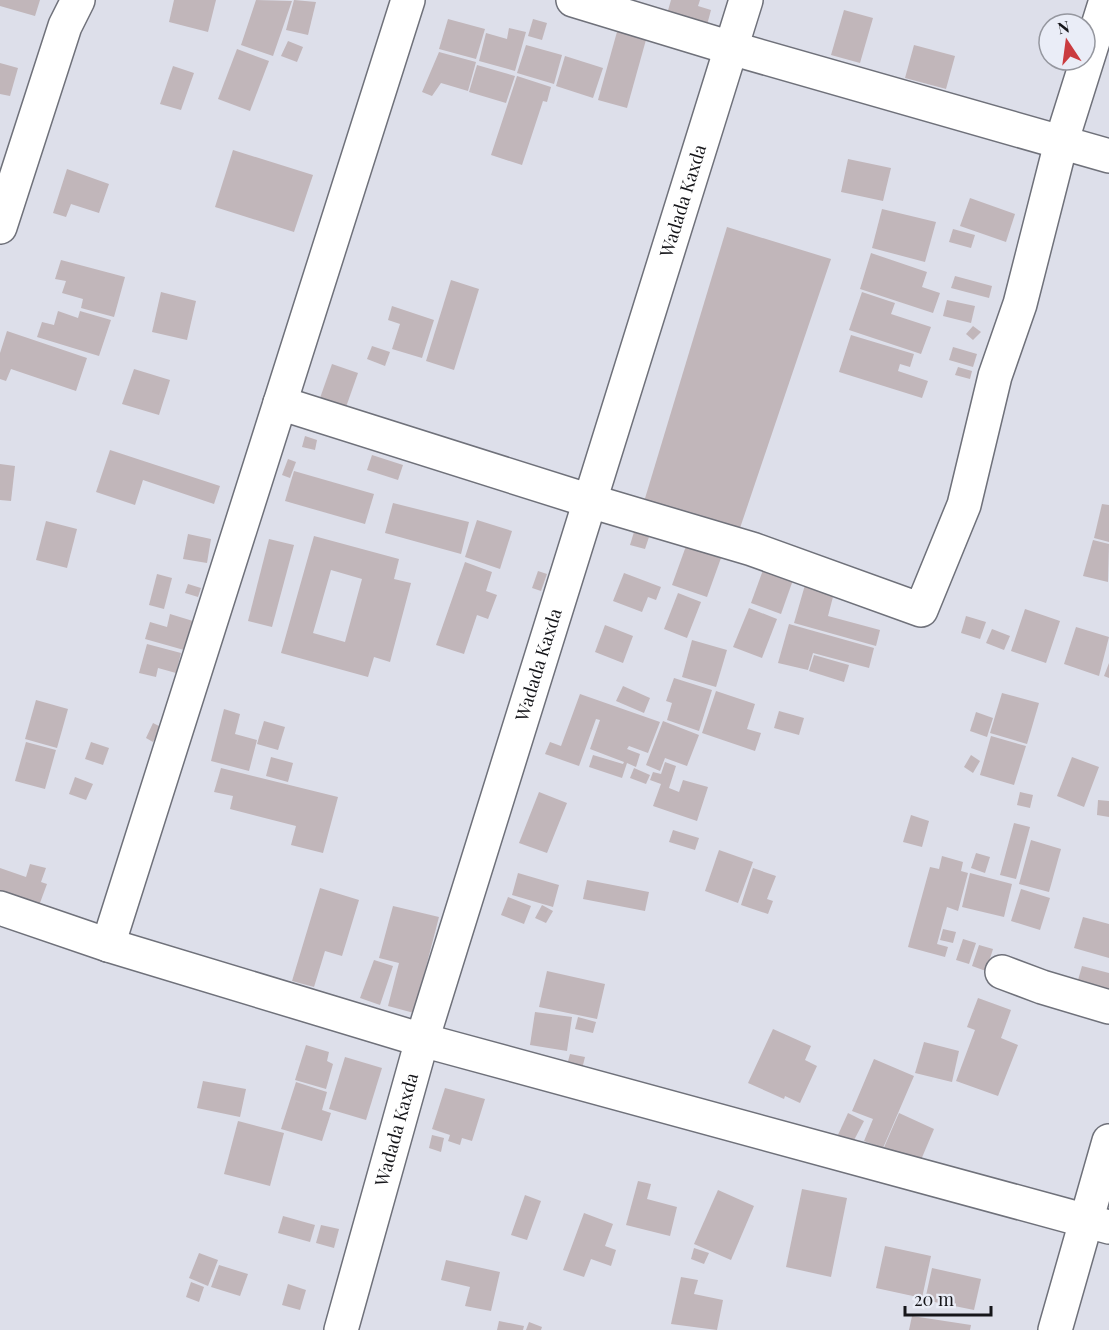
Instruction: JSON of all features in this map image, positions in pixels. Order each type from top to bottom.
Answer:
[{"type":"street","points":[[0,224],[65,26],[78,0]]},
{"type":"street","points":[[108,945],[408,0]]},
{"type":"street","points":[[573,0],[731,48],[1109,156]]},
{"type":"street","name":"Wadada Kaxda","points":[[341,1330],[422,1040],[746,0]]},
{"type":"street","points":[[280,403],[590,501],[752,549],[921,610],[964,505],[995,376],[1020,304],[1061,143],[1106,0]]},
{"type":"street","points":[[0,908],[108,945],[422,1040],[1098,1224]]},
{"type":"street","points":[[1002,972],[1042,987],[1109,1007]]},
{"type":"street","points":[[1055,1330],[1098,1224],[1109,1141]]},
{"type":"building","points":[[0,0],[40,0],[35,16],[0,6]]},
{"type":"building","points":[[174,0],[216,0],[208,32],[169,22]]},
{"type":"building","points":[[256,0],[292,1],[273,56],[241,45]]},
{"type":"building","points":[[294,0],[316,2],[308,35],[286,30]]},
{"type":"building","points":[[671,0],[700,0],[698,6],[711,10],[707,25],[667,14]]},
{"type":"building","points":[[844,10],[873,18],[860,63],[831,55]]},
{"type":"building","points":[[448,19],[485,29],[476,59],[439,49]]},
{"type":"building","points":[[533,19],[547,23],[542,40],[528,36]]},
{"type":"building","points":[[620,21],[649,29],[627,108],[598,100]]},
{"type":"building","points":[[509,28],[526,32],[515,71],[479,61],[486,33],[507,39]]},
{"type":"building","points":[[288,41],[303,47],[297,62],[281,56]]},
{"type":"building","points":[[526,45],[562,55],[554,84],[517,73]]},
{"type":"building","points":[[914,45],[955,56],[946,89],[905,78]]},
{"type":"building","points":[[237,49],[269,61],[250,111],[218,99]]},
{"type":"building","points":[[439,52],[476,62],[468,91],[441,83],[432,96],[422,92]]},
{"type":"building","points":[[565,56],[603,68],[593,98],[556,86]]},
{"type":"building","points":[[0,63],[18,68],[10,96],[0,94]]},
{"type":"building","points":[[477,65],[515,76],[506,103],[469,92]]},
{"type":"building","points":[[173,66],[194,73],[181,110],[160,104]]},
{"type":"building","points":[[517,76],[551,87],[547,102],[543,101],[522,165],[491,155]]},
{"type":"building","points":[[233,150],[313,175],[294,232],[215,207]]},
{"type":"building","points":[[848,159],[891,168],[883,201],[841,192]]},
{"type":"building","points":[[67,169],[109,184],[99,213],[71,204],[66,217],[53,213]]},
{"type":"building","points":[[970,198],[1015,214],[1006,242],[960,226]]},
{"type":"building","points":[[882,209],[936,222],[925,262],[872,248]]},
{"type":"building","points":[[727,227],[831,259],[739,531],[643,505]]},
{"type":"building","points":[[953,229],[975,235],[971,248],[949,242]]},
{"type":"building","points":[[871,253],[927,272],[922,287],[940,293],[933,313],[860,289]]},
{"type":"building","points":[[61,260],[125,277],[114,317],[81,308],[83,299],[62,293],[66,281],[55,279]]},
{"type":"building","points":[[955,276],[992,286],[989,298],[951,288]]},
{"type":"building","points":[[451,280],[479,289],[454,370],[426,361]]},
{"type":"building","points":[[161,292],[196,301],[187,340],[152,332]]},
{"type":"building","points":[[862,292],[895,303],[891,314],[931,327],[921,354],[849,330]]},
{"type":"building","points":[[947,300],[975,306],[971,323],[943,316]]},
{"type":"building","points":[[392,306],[434,320],[422,358],[392,349],[400,324],[388,320]]},
{"type":"building","points":[[58,311],[78,318],[80,311],[111,320],[99,356],[37,337],[42,322],[54,325]]},
{"type":"building","points":[[973,326],[981,332],[973,340],[966,334]]},
{"type":"building","points":[[7,331],[87,358],[76,391],[11,369],[6,381],[0,379],[0,353]]},
{"type":"building","points":[[851,335],[914,354],[910,367],[900,364],[898,371],[928,381],[922,398],[839,372]]},
{"type":"building","points":[[372,346],[390,352],[385,366],[367,359]]},
{"type":"building","points":[[953,347],[977,354],[973,367],[949,360]]},
{"type":"building","points":[[332,364],[358,373],[346,407],[320,398]]},
{"type":"building","points":[[958,367],[972,371],[970,379],[955,375]]},
{"type":"building","points":[[134,369],[170,380],[159,415],[122,404]]},
{"type":"building","points":[[305,436],[317,440],[315,450],[302,447]]},
{"type":"building","points":[[110,450],[220,486],[214,504],[143,480],[135,505],[96,492]]},
{"type":"building","points":[[372,455],[403,465],[398,480],[367,470]]},
{"type":"building","points":[[288,459],[296,462],[290,478],[282,475]]},
{"type":"building","points":[[0,464],[15,466],[11,501],[0,500]]},
{"type":"building","points":[[294,471],[374,494],[365,524],[285,501]]},
{"type":"building","points":[[393,503],[469,522],[461,554],[385,533]]},
{"type":"building","points":[[1102,504],[1109,505],[1109,542],[1094,538]]},
{"type":"building","points":[[477,520],[512,531],[500,569],[465,557]]},
{"type":"building","points":[[46,521],[77,529],[67,568],[36,560]]},
{"type":"building","points":[[634,532],[649,537],[645,549],[630,545]]},
{"type":"building","points":[[188,534],[211,539],[207,563],[183,559]]},
{"type":"building","points":[[314,536],[399,559],[394,579],[411,583],[390,662],[374,657],[368,677],[281,653]],"holes":[[[331,570],[362,579],[345,642],[313,633]]]},
{"type":"building","points":[[269,539],[294,545],[272,627],[248,621]]},
{"type":"building","points":[[1093,540],[1109,544],[1108,582],[1083,576]]},
{"type":"building","points":[[686,546],[721,558],[707,597],[672,585]]},
{"type":"building","points":[[465,562],[492,572],[486,591],[497,595],[488,619],[477,615],[464,654],[436,645]]},
{"type":"building","points":[[763,570],[793,580],[781,614],[751,603]]},
{"type":"building","points":[[538,571],[547,574],[541,591],[532,588]]},
{"type":"building","points":[[624,573],[661,587],[656,600],[648,597],[642,612],[613,601]]},
{"type":"building","points":[[157,574],[172,578],[164,609],[149,605]]},
{"type":"building","points":[[188,584],[201,588],[198,597],[185,593]]},
{"type":"building","points":[[805,585],[834,593],[828,616],[880,630],[876,646],[794,623]]},
{"type":"building","points":[[678,593],[701,602],[687,638],[664,629]]},
{"type":"building","points":[[749,608],[777,619],[762,658],[733,647]]},
{"type":"building","points":[[1025,609],[1060,621],[1046,663],[1011,651]]},
{"type":"building","points":[[170,614],[193,621],[184,650],[145,639],[150,622],[167,627]]},
{"type":"building","points":[[966,616],[986,622],[980,639],[961,633]]},
{"type":"building","points":[[789,624],[874,648],[869,668],[813,653],[808,670],[778,663]]},
{"type":"building","points":[[605,625],[633,636],[623,663],[595,652]]},
{"type":"building","points":[[1076,627],[1109,637],[1099,676],[1064,664]]},
{"type":"building","points":[[992,629],[1010,636],[1004,650],[986,643]]},
{"type":"building","points":[[692,640],[727,650],[716,687],[682,677]]},
{"type":"building","points":[[147,644],[181,653],[176,673],[158,668],[156,677],[139,673]]},
{"type":"building","points":[[814,655],[849,665],[844,682],[809,671]]},
{"type":"building","points":[[1109,663],[1109,678],[1104,676]]},
{"type":"building","points":[[674,678],[712,690],[699,731],[667,720],[672,703],[666,701]]},
{"type":"building","points":[[623,686],[650,698],[644,713],[616,701]]},
{"type":"building","points":[[716,691],[755,704],[747,729],[761,733],[755,751],[702,733]]},
{"type":"building","points":[[1002,693],[1039,703],[1027,744],[990,733]]},
{"type":"building","points":[[580,694],[660,722],[648,753],[629,746],[627,749],[640,754],[636,767],[627,763],[622,778],[589,767],[593,755],[623,764],[624,762],[590,749],[600,720],[596,719],[579,766],[545,754],[550,742],[561,746]]},
{"type":"building","points":[[36,700],[68,709],[57,748],[25,739]]},
{"type":"building","points":[[224,709],[240,714],[235,734],[257,740],[249,771],[211,761]]},
{"type":"building","points":[[779,711],[804,718],[799,735],[774,728]]},
{"type":"building","points":[[976,712],[993,718],[987,737],[970,731]]},
{"type":"building","points":[[264,721],[285,727],[278,750],[257,744]]},
{"type":"building","points":[[663,721],[699,735],[687,766],[665,758],[660,771],[646,765]]},
{"type":"building","points":[[153,723],[161,727],[153,742],[146,738]]},
{"type":"building","points":[[991,736],[1026,746],[1014,785],[980,775]]},
{"type":"building","points":[[26,742],[56,750],[45,789],[15,781]]},
{"type":"building","points":[[91,742],[109,748],[103,765],[85,759]]},
{"type":"building","points":[[971,755],[980,761],[973,773],[964,767]]},
{"type":"building","points":[[271,757],[293,763],[288,782],[266,776]]},
{"type":"building","points":[[1072,757],[1099,767],[1084,807],[1057,796]]},
{"type":"building","points":[[665,762],[676,766],[669,788],[679,792],[683,780],[708,787],[697,821],[653,806],[661,784],[650,780],[653,772],[661,774]]},
{"type":"building","points":[[221,768],[338,797],[323,853],[291,845],[296,826],[230,809],[233,796],[214,792]]},
{"type":"building","points":[[634,768],[650,775],[646,784],[630,778]]},
{"type":"building","points":[[75,777],[93,784],[86,800],[69,794]]},
{"type":"building","points":[[539,792],[567,803],[547,853],[519,843]]},
{"type":"building","points":[[1020,792],[1033,795],[1030,808],[1017,805]]},
{"type":"building","points":[[1098,800],[1109,801],[1109,817],[1097,815]]},
{"type":"building","points":[[911,815],[929,821],[922,847],[903,842]]},
{"type":"building","points":[[1014,823],[1030,827],[1016,879],[1000,875]]},
{"type":"building","points":[[673,830],[699,838],[695,850],[669,842]]},
{"type":"building","points":[[1031,840],[1061,849],[1049,892],[1019,884]]},
{"type":"building","points":[[719,850],[753,862],[738,903],[705,891]]},
{"type":"building","points":[[976,853],[990,857],[985,873],[971,868]]},
{"type":"building","points":[[942,856],[963,862],[961,871],[968,873],[958,911],[947,907],[937,944],[948,947],[945,957],[908,947],[930,867],[939,869]]},
{"type":"building","points":[[30,864],[46,868],[41,882],[47,884],[37,911],[0,899],[0,868],[26,877]]},
{"type":"building","points":[[753,868],[776,876],[767,899],[773,901],[768,914],[741,905]]},
{"type":"building","points":[[518,873],[559,885],[553,907],[512,895]]},
{"type":"building","points":[[970,873],[1012,884],[1004,917],[962,907]]},
{"type":"building","points":[[587,880],[649,892],[645,911],[583,899]]},
{"type":"building","points":[[320,888],[359,900],[342,956],[325,951],[314,987],[292,981]]},
{"type":"building","points":[[1021,889],[1050,898],[1040,930],[1011,921]]},
{"type":"building","points":[[508,897],[531,906],[524,924],[501,915]]},
{"type":"building","points":[[542,905],[553,911],[546,923],[535,918]]},
{"type":"building","points":[[393,906],[439,917],[414,1013],[388,1006],[399,963],[379,958]]},
{"type":"building","points":[[1083,917],[1109,924],[1109,958],[1074,948]]},
{"type":"building","points":[[943,929],[956,932],[953,943],[940,940]]},
{"type":"building","points":[[963,939],[976,943],[969,964],[956,960]]},
{"type":"building","points":[[979,945],[993,949],[986,971],[972,966]]},
{"type":"building","points":[[374,960],[393,966],[380,1005],[360,998]]},
{"type":"building","points":[[1082,966],[1109,973],[1109,1003],[1074,994]]},
{"type":"building","points":[[547,971],[605,984],[597,1019],[539,1007]]},
{"type":"building","points":[[978,998],[1011,1010],[1001,1038],[1018,1045],[998,1096],[956,1081],[975,1030],[967,1027]]},
{"type":"building","points":[[535,1012],[572,1017],[567,1051],[530,1045]]},
{"type":"building","points":[[578,1017],[596,1022],[593,1033],[575,1029]]},
{"type":"building","points":[[773,1029],[811,1046],[805,1060],[817,1066],[800,1103],[785,1096],[784,1099],[748,1083]]},
{"type":"building","points":[[924,1042],[959,1051],[952,1082],[915,1073]]},
{"type":"building","points":[[306,1045],[329,1052],[327,1061],[333,1064],[326,1089],[295,1080]]},
{"type":"building","points":[[570,1054],[585,1057],[582,1069],[567,1065]]},
{"type":"building","points":[[345,1057],[382,1068],[366,1120],[329,1109]]},
{"type":"building","points":[[874,1059],[914,1076],[883,1148],[864,1141],[873,1119],[852,1111]]},
{"type":"building","points":[[203,1081],[246,1089],[240,1117],[197,1108]]},
{"type":"building","points":[[296,1082],[327,1092],[322,1110],[331,1113],[322,1141],[281,1129]]},
{"type":"building","points":[[445,1088],[485,1099],[472,1141],[462,1138],[460,1145],[448,1141],[450,1135],[432,1129]]},
{"type":"building","points":[[848,1113],[864,1121],[852,1144],[837,1137]]},
{"type":"building","points":[[899,1113],[934,1129],[918,1167],[882,1152]]},
{"type":"building","points":[[238,1121],[284,1133],[270,1186],[224,1174]]},
{"type":"building","points":[[432,1135],[444,1138],[441,1152],[429,1148]]},
{"type":"building","points":[[638,1181],[651,1184],[647,1199],[677,1207],[670,1236],[626,1225]]},
{"type":"building","points":[[802,1189],[847,1198],[831,1277],[786,1267]]},
{"type":"building","points":[[718,1190],[754,1206],[731,1260],[694,1244]]},
{"type":"building","points":[[525,1195],[541,1201],[527,1240],[511,1235]]},
{"type":"building","points":[[584,1213],[613,1224],[605,1246],[616,1250],[611,1266],[591,1259],[584,1277],[563,1270]]},
{"type":"building","points":[[283,1216],[315,1225],[310,1242],[278,1233]]},
{"type":"building","points":[[321,1225],[339,1229],[334,1248],[316,1243]]},
{"type":"building","points":[[885,1246],[931,1256],[922,1298],[876,1288]]},
{"type":"building","points":[[694,1248],[709,1253],[704,1264],[691,1259]]},
{"type":"building","points":[[199,1253],[218,1260],[208,1286],[189,1278]]},
{"type":"building","points":[[446,1260],[500,1272],[491,1311],[465,1306],[470,1287],[441,1280]]},
{"type":"building","points":[[219,1265],[248,1274],[240,1296],[211,1287]]},
{"type":"building","points":[[932,1268],[981,1279],[974,1310],[925,1300]]},
{"type":"building","points":[[681,1277],[698,1280],[694,1294],[723,1300],[717,1330],[671,1324]]},
{"type":"building","points":[[191,1282],[204,1287],[199,1302],[186,1297]]},
{"type":"building","points":[[288,1284],[306,1290],[300,1310],[282,1305]]},
{"type":"building","points":[[912,1316],[971,1325],[970,1330],[909,1330]]},
{"type":"building","points":[[499,1321],[524,1326],[523,1330],[497,1330]]},
{"type":"building","points":[[529,1322],[542,1327],[541,1330],[526,1330]]}]
